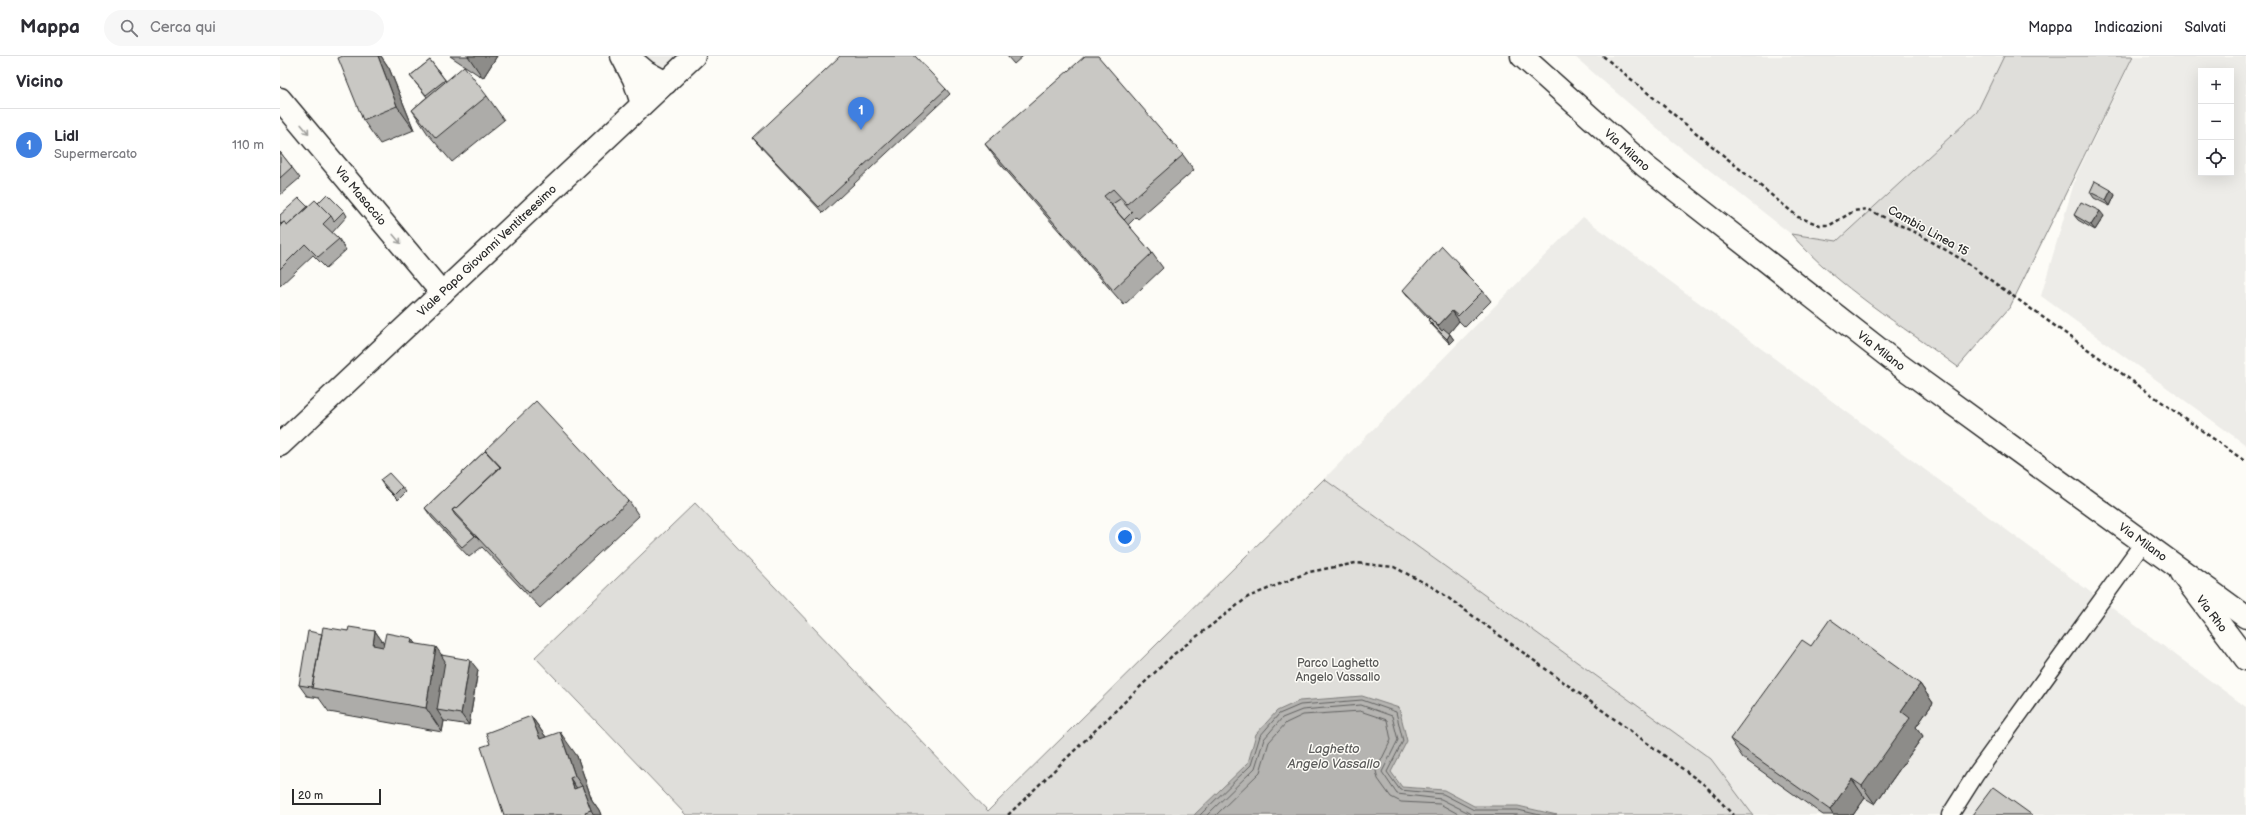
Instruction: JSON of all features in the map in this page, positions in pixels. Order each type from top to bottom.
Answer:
[{"type":"street","points":[[622,56],[634,79],[642,104]]},
{"type":"street","points":[[627,56],[646,72],[666,83]]},
{"type":"street","name":"Viale Papa Giovanni Ventitreesimo","points":[[280,445],[694,56]]},
{"type":"street","name":"Via Milano","points":[[1525,59],[1645,166],[1898,364],[2246,617]]},
{"type":"street","name":"Via Masaccio","points":[[280,99],[442,293]]},
{"type":"street","name":"Via Rho","points":[[2178,568],[2246,659]]},
{"type":"lane","points":[[1950,815],[1976,774],[2143,543]]},
{"type":"path","name":"Cambio Linea 15","points":[[1603,56],[1798,217],[1820,225],[1830,225],[1854,211],[1867,209],[1922,236],[1961,259],[2246,462]]},
{"type":"path","points":[[1008,815],[1174,654],[1248,597],[1309,572],[1356,562],[1394,568],[1436,589],[1706,786],[1733,815]]},
{"type":"shaded area","points":[[627,56],[694,56],[666,83]]},
{"type":"shaded area","points":[[1574,56],[2004,56],[1977,112],[1837,241],[1791,234],[1671,140]]},
{"type":"shaded area","points":[[2134,56],[2246,56],[2246,445],[2041,296],[2076,176]]},
{"type":"shaded area","points":[[1583,217],[2246,707],[2246,815],[1753,815],[1711,759],[1324,479]]},
{"type":"green space","points":[[2004,56],[2133,56],[2010,307],[1958,367],[1849,288],[1809,253],[1791,234],[1837,241],[1977,112]]},
{"type":"green space","name":"Parco Laghetto Angelo Vassallo","points":[[1324,479],[1711,759],[1753,815],[686,815],[535,657],[695,503],[988,811]]},
{"type":"water","name":"Laghetto Angelo Vassallo","points":[[1362,696],[1399,708],[1407,741],[1391,772],[1402,787],[1444,790],[1474,806],[1518,806],[1557,815],[1194,815],[1248,763],[1256,734],[1277,711],[1299,701]]},
{"type":"building","points":[[343,56],[378,56],[397,106],[363,120],[338,58]]},
{"type":"building","points":[[840,56],[915,56],[946,89],[819,207],[753,138]]},
{"type":"building","points":[[1085,56],[1098,56],[1183,155],[1127,204],[1113,189],[1104,196],[1152,253],[1113,290],[985,144]]},
{"type":"building","points":[[430,60],[445,80],[426,95],[410,76]]},
{"type":"building","points":[[464,66],[487,96],[436,138],[412,110]]},
{"type":"building","points":[[280,152],[292,167],[280,178]]},
{"type":"building","points":[[2095,181],[2111,190],[2106,200],[2090,192]]},
{"type":"building","points":[[327,194],[344,211],[334,221],[318,203]]},
{"type":"building","points":[[299,198],[308,207],[288,225],[284,222],[281,224],[280,215]]},
{"type":"building","points":[[1120,199],[1132,212],[1124,220],[1111,205]]},
{"type":"building","points":[[315,200],[331,216],[323,224],[339,239],[318,257],[305,244],[280,269],[280,226],[284,222],[288,225]]},
{"type":"building","points":[[2081,202],[2100,211],[2091,225],[2074,215]]},
{"type":"building","points":[[1442,246],[1460,265],[1459,267],[1483,291],[1458,316],[1452,311],[1438,326],[1403,290]]},
{"type":"building","points":[[1430,318],[1442,331],[1444,329],[1450,334],[1447,339],[1428,320]]},
{"type":"building","points":[[536,401],[629,501],[529,593],[452,510],[455,508],[456,509],[501,467],[485,450]]},
{"type":"building","points":[[485,451],[500,467],[456,509],[455,508],[452,510],[475,536],[462,547],[425,508]]},
{"type":"building","points":[[389,473],[402,487],[394,495],[380,480]]},
{"type":"building","points":[[1830,619],[1920,684],[1901,711],[1910,718],[1862,786],[1852,779],[1830,810],[1730,739],[1802,640],[1811,646]]},
{"type":"building","points":[[323,627],[348,631],[349,627],[375,631],[373,645],[383,647],[386,633],[412,638],[411,643],[436,647],[426,708],[312,688]]},
{"type":"building","points":[[308,631],[322,634],[312,687],[299,685]]},
{"type":"building","points":[[441,655],[470,660],[461,714],[437,710],[445,661]]},
{"type":"building","points":[[531,716],[540,739],[560,732],[575,776],[570,778],[574,789],[582,786],[591,810],[585,812],[586,815],[504,815],[481,747],[490,744],[486,733]]},
{"type":"building","points":[[1993,787],[2032,815],[1972,815]]},
{"type":"place","name":"Lidl","points":[[861,130]]}]
